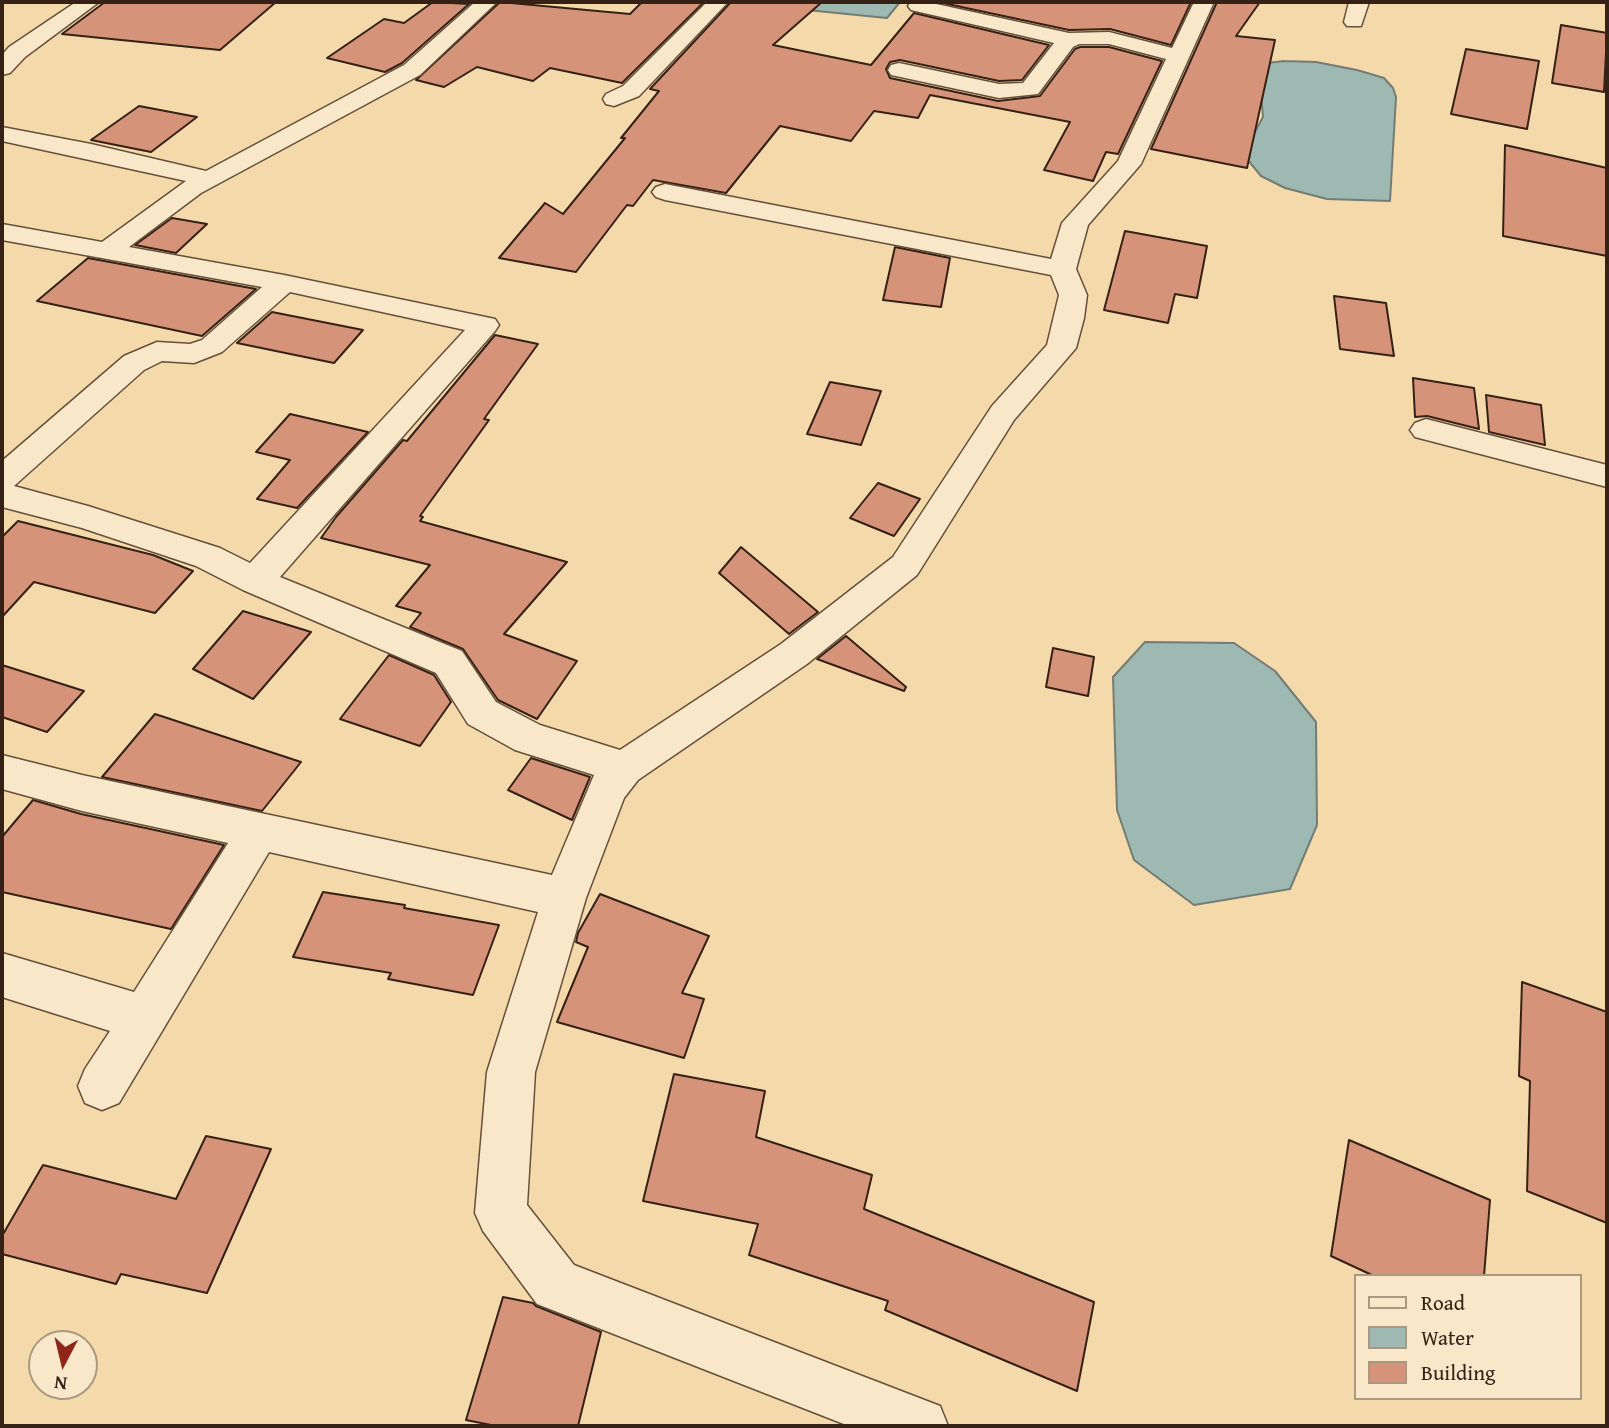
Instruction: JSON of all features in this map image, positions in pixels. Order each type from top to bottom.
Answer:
[{"type":"street","points":[[2,68],[17,52],[89,2]]},
{"type":"street","points":[[107,251],[192,188],[412,69],[486,2]]},
{"type":"street","points":[[614,99],[631,91],[718,2]]},
{"type":"street","points":[[920,1426],[556,1285],[501,1213],[511,1072],[564,898],[608,788],[624,768],[794,654],[905,566],[1003,413],[1060,348],[1070,318],[1073,295],[1062,269],[1075,223],[1129,164],[1204,2]]},
{"type":"street","points":[[918,6],[1071,40]]},
{"type":"street","points":[[900,70],[999,91],[1030,89],[1065,42],[1071,40],[1109,38],[1180,55]]},
{"type":"street","points":[[2,134],[91,151],[209,179]]},
{"type":"street","points":[[665,192],[1062,269]]},
{"type":"street","points":[[2,232],[284,283],[485,325],[255,581]]},
{"type":"street","points":[[2,479],[134,363],[157,351],[194,354],[212,346],[284,283]]},
{"type":"street","points":[[1426,430],[1607,476]]},
{"type":"street","points":[[2,495],[88,518],[208,557],[255,581],[449,662],[482,713],[529,738],[624,768]]},
{"type":"street","points":[[2,772],[82,793],[564,898]]},
{"type":"street","points":[[102,1086],[259,831]]},
{"type":"street","points":[[2,975],[143,1018]]},
{"type":"water","points":[[760,2],[900,2],[887,18],[757,5]]},
{"type":"water","points":[[1316,62],[1357,70],[1384,78],[1393,88],[1396,97],[1390,201],[1327,199],[1285,188],[1261,176],[1243,154],[1263,117],[1261,94],[1267,63]]},
{"type":"water","points":[[1145,642],[1234,643],[1275,671],[1316,722],[1317,825],[1290,889],[1194,905],[1134,860],[1117,810],[1113,677]]},
{"type":"building","points":[[105,2],[276,2],[220,50],[62,34]]},
{"type":"building","points":[[433,2],[469,4],[402,63],[385,72],[327,58],[384,19],[404,23]]},
{"type":"building","points":[[500,2],[630,14],[642,2],[704,2],[622,83],[550,68],[533,81],[477,67],[444,87],[416,80]]},
{"type":"building","points":[[731,2],[822,2],[773,45],[871,65],[914,13],[1049,45],[1022,80],[999,81],[900,60],[890,62],[886,69],[890,78],[998,101],[1040,96],[1075,49],[1080,47],[1109,47],[1162,61],[1118,154],[1106,152],[1093,181],[1044,170],[1070,122],[930,95],[918,118],[874,111],[851,141],[780,126],[726,193],[653,180],[633,206],[627,205],[576,272],[499,258],[545,203],[563,214],[625,138],[621,138],[659,91],[650,89]]},
{"type":"building","points":[[938,2],[1191,2],[1171,45],[1110,29],[1069,30]]},
{"type":"building","points":[[1217,2],[1260,2],[1236,36],[1275,40],[1247,168],[1151,149]]},
{"type":"building","points":[[1561,25],[1607,33],[1604,92],[1552,83]]},
{"type":"building","points":[[1466,49],[1539,61],[1527,129],[1451,114]]},
{"type":"building","points":[[139,106],[197,117],[151,152],[91,140]]},
{"type":"building","points":[[1505,145],[1607,168],[1607,256],[1503,236]]},
{"type":"building","points":[[172,218],[207,224],[176,253],[135,245]]},
{"type":"building","points":[[1125,231],[1207,246],[1197,298],[1175,294],[1168,323],[1104,310]]},
{"type":"building","points":[[895,247],[950,258],[941,307],[883,300]]},
{"type":"building","points":[[88,258],[256,289],[202,336],[37,301]]},
{"type":"building","points":[[1334,296],[1386,303],[1394,356],[1340,349]]},
{"type":"building","points":[[272,312],[363,330],[334,363],[237,343]]},
{"type":"building","points":[[495,335],[538,344],[484,419],[489,420],[420,516],[423,517],[420,521],[567,562],[504,634],[577,661],[537,719],[498,700],[463,649],[410,627],[421,613],[396,606],[430,565],[321,538],[336,517],[403,440],[407,441]]},
{"type":"building","points":[[1413,378],[1474,388],[1479,429],[1427,416],[1415,417]]},
{"type":"building","points":[[830,382],[881,391],[861,445],[807,434]]},
{"type":"building","points":[[1486,395],[1541,405],[1545,445],[1489,432]]},
{"type":"building","points":[[290,414],[368,432],[297,508],[257,499],[290,460],[256,452]]},
{"type":"building","points":[[878,483],[920,499],[894,536],[850,518]]},
{"type":"building","points":[[18,521],[153,555],[193,571],[155,613],[34,582],[2,617],[2,537]]},
{"type":"building","points":[[741,547],[818,612],[789,634],[719,573]]},
{"type":"building","points":[[243,611],[311,632],[253,699],[193,669]]},
{"type":"building","points":[[846,636],[906,687],[904,691],[817,659]]},
{"type":"building","points":[[1053,648],[1094,657],[1088,696],[1046,687]]},
{"type":"building","points":[[389,655],[434,675],[451,702],[420,746],[340,719]]},
{"type":"building","points":[[2,665],[84,691],[47,732],[2,717]]},
{"type":"building","points":[[155,714],[301,762],[262,811],[102,777]]},
{"type":"building","points":[[531,758],[590,777],[572,820],[508,790]]},
{"type":"building","points":[[33,800],[81,814],[224,845],[171,929],[2,892],[2,837]]},
{"type":"building","points":[[323,892],[405,905],[404,908],[499,925],[473,995],[388,979],[391,973],[293,957]]},
{"type":"building","points":[[600,894],[709,936],[682,993],[704,999],[684,1058],[557,1022],[588,947],[576,942],[578,933]]},
{"type":"building","points":[[1522,982],[1607,1012],[1607,1223],[1527,1191],[1530,1081],[1519,1076]]},
{"type":"building","points":[[674,1074],[765,1091],[756,1137],[872,1175],[864,1209],[1094,1302],[1077,1391],[885,1310],[888,1301],[749,1255],[758,1224],[643,1201]]},
{"type":"building","points":[[206,1136],[271,1149],[207,1293],[121,1274],[116,1284],[2,1254],[2,1236],[43,1165],[176,1199]]},
{"type":"building","points":[[1349,1140],[1490,1200],[1484,1274],[1370,1274],[1331,1256]]},
{"type":"building","points":[[503,1297],[533,1303],[601,1332],[578,1426],[496,1426],[466,1420]]}]
